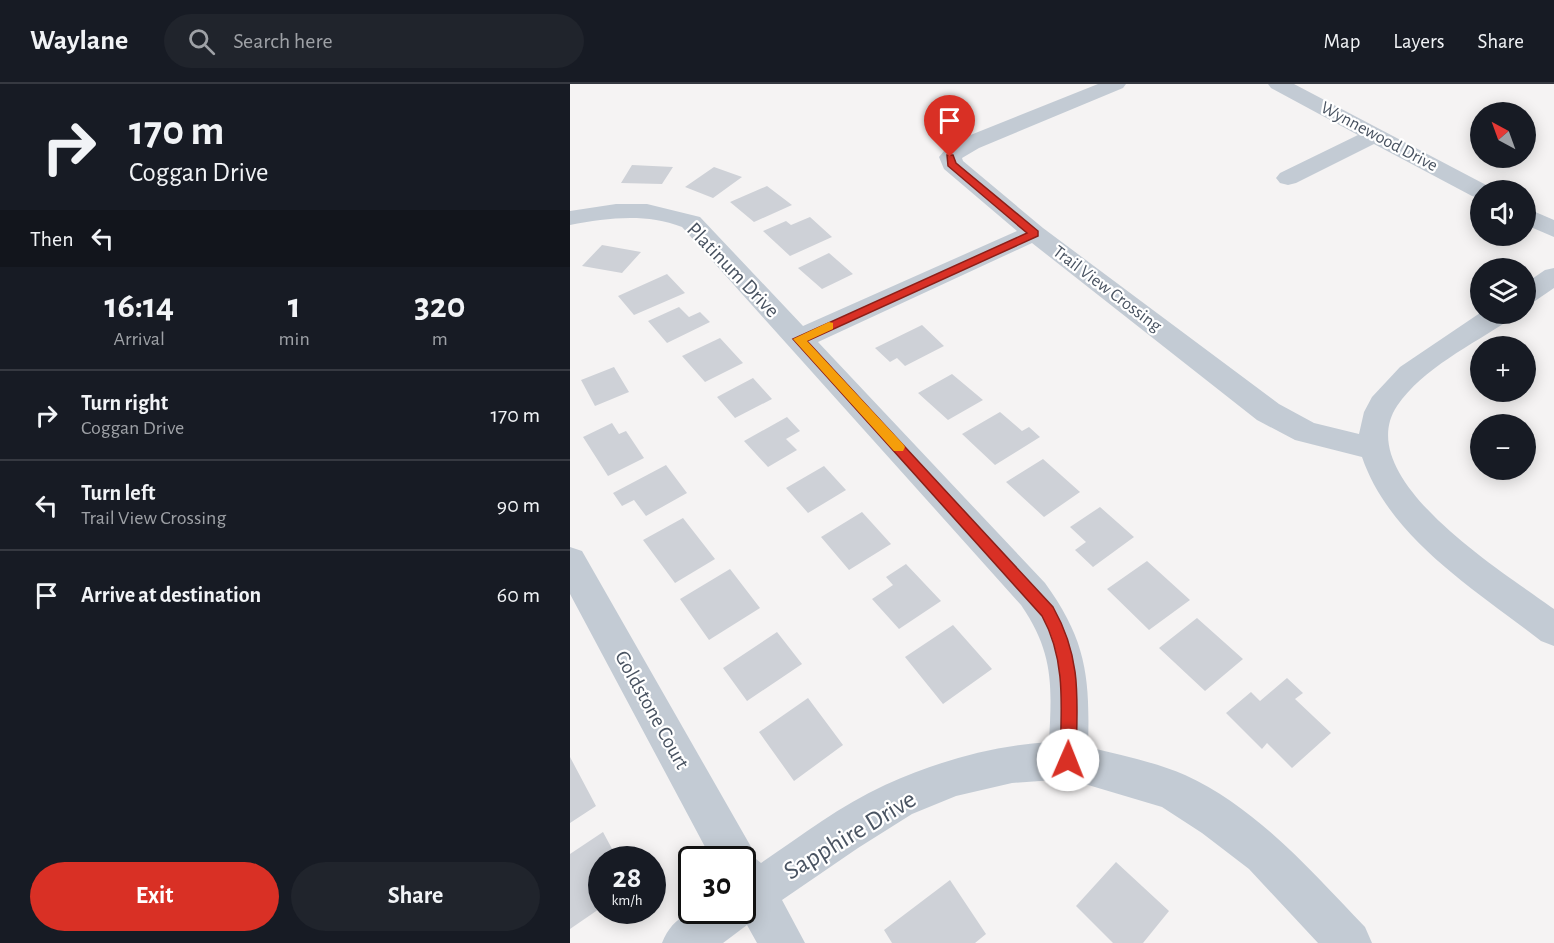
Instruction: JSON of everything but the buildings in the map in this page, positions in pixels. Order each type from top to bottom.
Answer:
[{"type":"street","name":"Trail View Crossing","points":[[1116,84],[971,143],[957,150],[950,157],[952,164],[960,173],[1035,233],[1268,412],[1306,432],[1375,449]]},
{"type":"street","name":"Wynnewood Drive","points":[[1278,84],[1470,186]]},
{"type":"street","points":[[1288,178],[1375,135]]},
{"type":"street","name":"Platinum Drive","points":[[570,218],[636,210],[668,214],[691,222],[799,339],[1047,612],[1059,632],[1070,681],[1068,760]]},
{"type":"street","points":[[1536,220],[1554,230]]},
{"type":"street","points":[[799,339],[1035,233]]},
{"type":"street","points":[[1536,288],[1554,276]]},
{"type":"street","points":[[1484,324],[1410,374],[1386,400],[1374,429],[1375,449],[1385,481],[1400,504],[1422,528],[1554,630]]},
{"type":"street","name":"Goldstone Court","points":[[570,561],[719,846]]},
{"type":"street","points":[[1068,760],[1172,790],[1218,818],[1264,854],[1349,943]]},
{"type":"street","name":"Sapphire Drive","points":[[756,880],[898,800],[967,775],[1012,764],[1068,760]]},
{"type":"street","name":"Goldstone Court","points":[[756,908],[782,943]]},
{"type":"street","name":"Sapphire Drive","points":[[685,943],[704,924]]},
{"type":"slow traffic","points":[[829,326],[799,339],[899,447]]},
{"type":"route","points":[[950,157],[952,164],[960,173],[1035,233],[799,339],[1047,612],[1059,632],[1070,681],[1068,760]]}]
